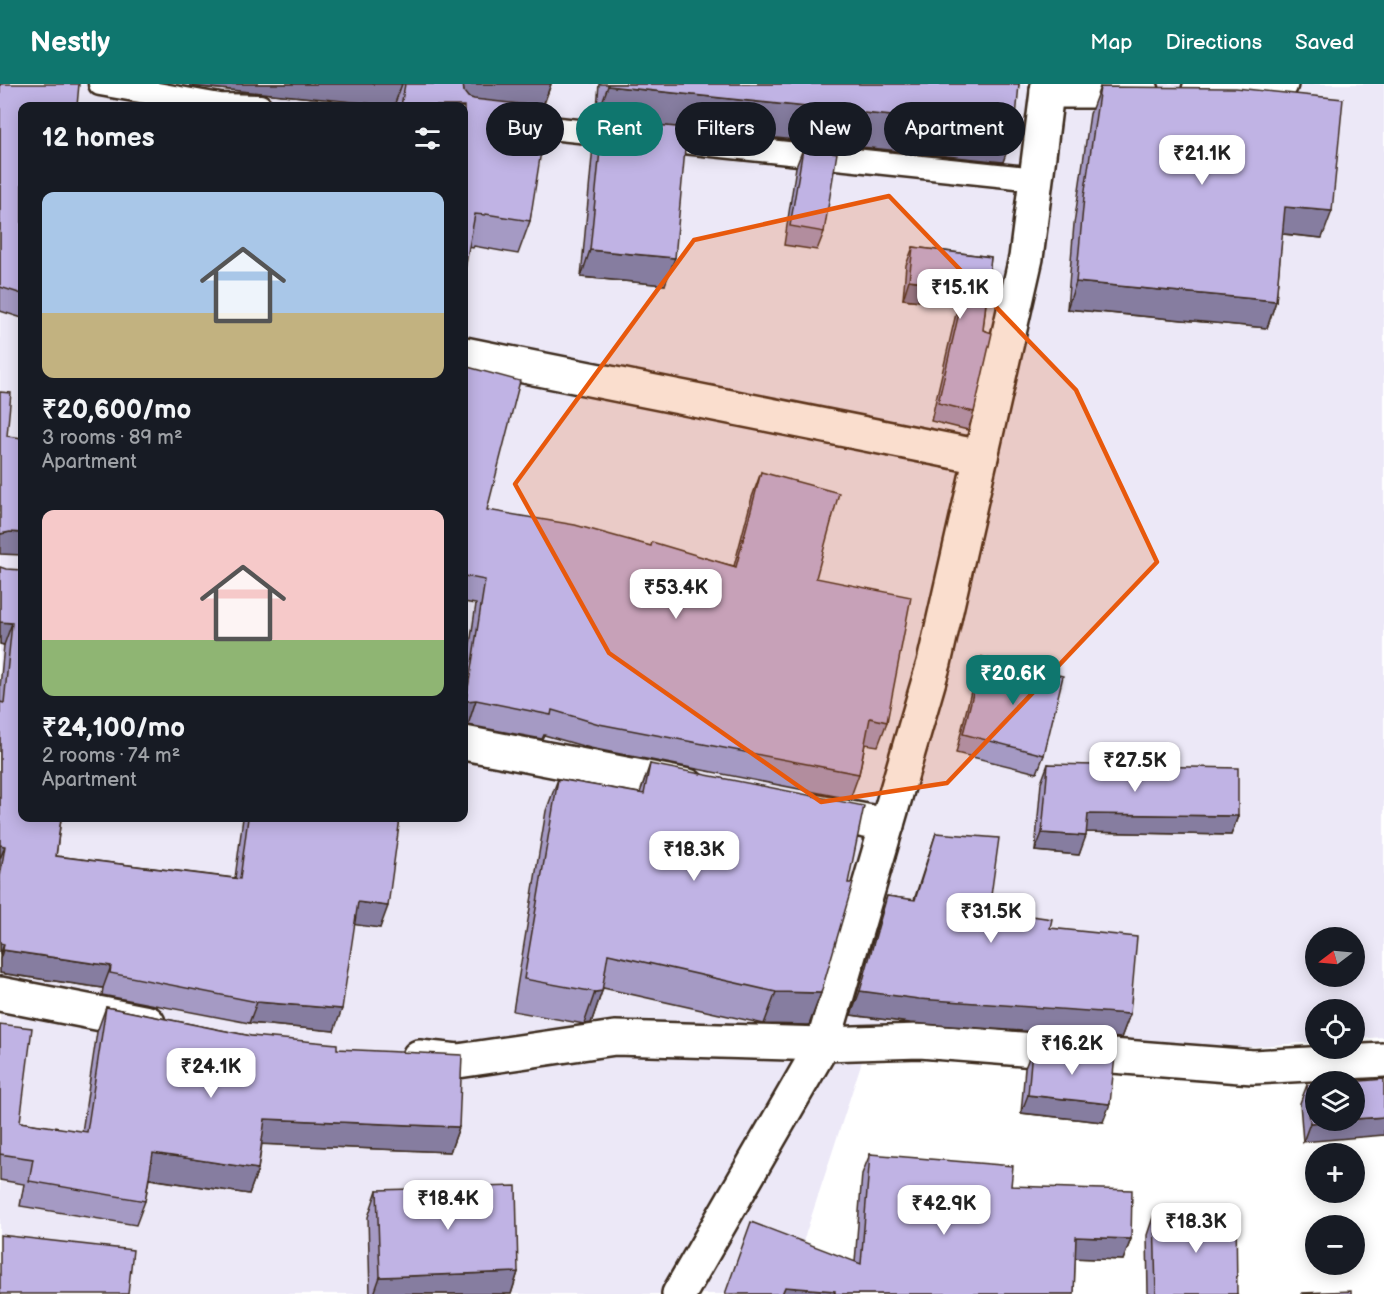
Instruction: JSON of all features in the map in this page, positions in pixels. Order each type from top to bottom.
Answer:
[{"type":"street","points":[[680,1294],[823,1044],[934,663],[1026,258],[1047,88],[1239,90],[1281,84]]},
{"type":"street","points":[[468,355],[981,457]]},
{"type":"street","points":[[468,744],[722,793]]},
{"type":"street","points":[[793,807],[887,825]]},
{"type":"street","points":[[0,994],[176,1028]]},
{"type":"street","points":[[387,1055],[458,1061],[615,1038],[823,1044],[920,1041],[1253,1067],[1384,1059]]},
{"type":"lane","points":[[100,84],[203,102]]},
{"type":"lane","points":[[468,119],[1036,179]]},
{"type":"highlighted area","points":[[889,196],[1076,390],[1157,562],[947,783],[821,802],[609,653],[515,484],[694,240]]},
{"type":"shaded area","points":[[0,84],[1384,84],[1384,1037],[1365,1038],[1365,999],[1305,999],[1305,1043],[1165,1053],[864,1055],[786,1294],[0,1294]]},
{"type":"building","points":[[0,84],[79,84],[77,102],[18,102],[18,293],[0,287]]},
{"type":"building","points":[[405,84],[463,84],[464,92],[468,97],[502,102],[486,102],[486,156],[540,156],[530,221],[475,214],[468,253],[468,102],[402,102]]},
{"type":"building","points":[[608,84],[1019,84],[1017,102],[884,102],[884,115],[872,114],[872,102],[788,102],[788,105],[608,86]]},
{"type":"building","points":[[1100,87],[1236,88],[1343,99],[1332,211],[1285,207],[1276,301],[1076,282],[1084,197]]},
{"type":"building","points":[[663,126],[675,127],[675,156],[684,156],[675,258],[590,250],[599,156],[663,156]]},
{"type":"building","points":[[802,156],[837,156],[824,232],[790,226]]},
{"type":"building","points":[[913,247],[991,257],[983,330],[992,333],[974,412],[938,403],[965,287],[909,280]]},
{"type":"building","points":[[468,367],[520,381],[487,510],[575,525],[651,546],[652,542],[736,567],[761,472],[839,493],[816,578],[911,597],[887,722],[870,718],[859,774],[599,724],[552,710],[551,715],[476,700],[468,701],[485,580],[468,577]]},
{"type":"building","points":[[0,392],[11,393],[7,436],[18,437],[18,533],[0,534]]},
{"type":"building","points":[[0,567],[18,570],[18,822],[60,822],[56,856],[240,879],[247,822],[399,822],[388,906],[358,902],[342,1009],[257,1002],[110,973],[111,966],[3,950],[4,944],[0,943],[0,877],[5,846],[0,845],[0,702],[4,703],[12,623],[0,622]]},
{"type":"building","points":[[982,657],[1063,676],[1044,755],[963,734]]},
{"type":"building","points":[[650,764],[864,806],[848,883],[853,883],[821,993],[776,992],[608,954],[602,991],[595,992],[524,979],[558,779],[644,794]]},
{"type":"building","points":[[1048,764],[1238,768],[1238,816],[1088,814],[1086,836],[1042,833]]},
{"type":"building","points":[[936,833],[999,838],[989,910],[1052,919],[1050,928],[1137,937],[1130,1014],[919,999],[860,991],[887,896],[915,900]]},
{"type":"building","points":[[106,1007],[251,1036],[337,1044],[337,1049],[462,1055],[459,1127],[265,1119],[258,1169],[153,1153],[145,1201],[29,1181],[33,1159],[0,1154],[0,1024],[32,1028],[20,1122],[87,1132]]},
{"type":"building","points":[[1032,1050],[1115,1056],[1110,1104],[1028,1095]]},
{"type":"building","points":[[1384,1079],[1384,1117],[1365,1118],[1365,1081]]},
{"type":"building","points":[[870,1154],[1013,1166],[1011,1186],[1132,1190],[1131,1239],[1076,1237],[1074,1294],[835,1294],[835,1291],[785,1287],[782,1294],[725,1294],[751,1222],[861,1264]]},
{"type":"building","points":[[516,1186],[518,1272],[380,1277],[377,1190]]},
{"type":"building","points":[[1236,1213],[1237,1294],[1156,1294],[1154,1214]]},
{"type":"building","points":[[0,1235],[133,1250],[128,1294],[0,1294]]},
{"type":"building","points":[[1351,1291],[1351,1294],[1302,1294],[1302,1293]]}]
